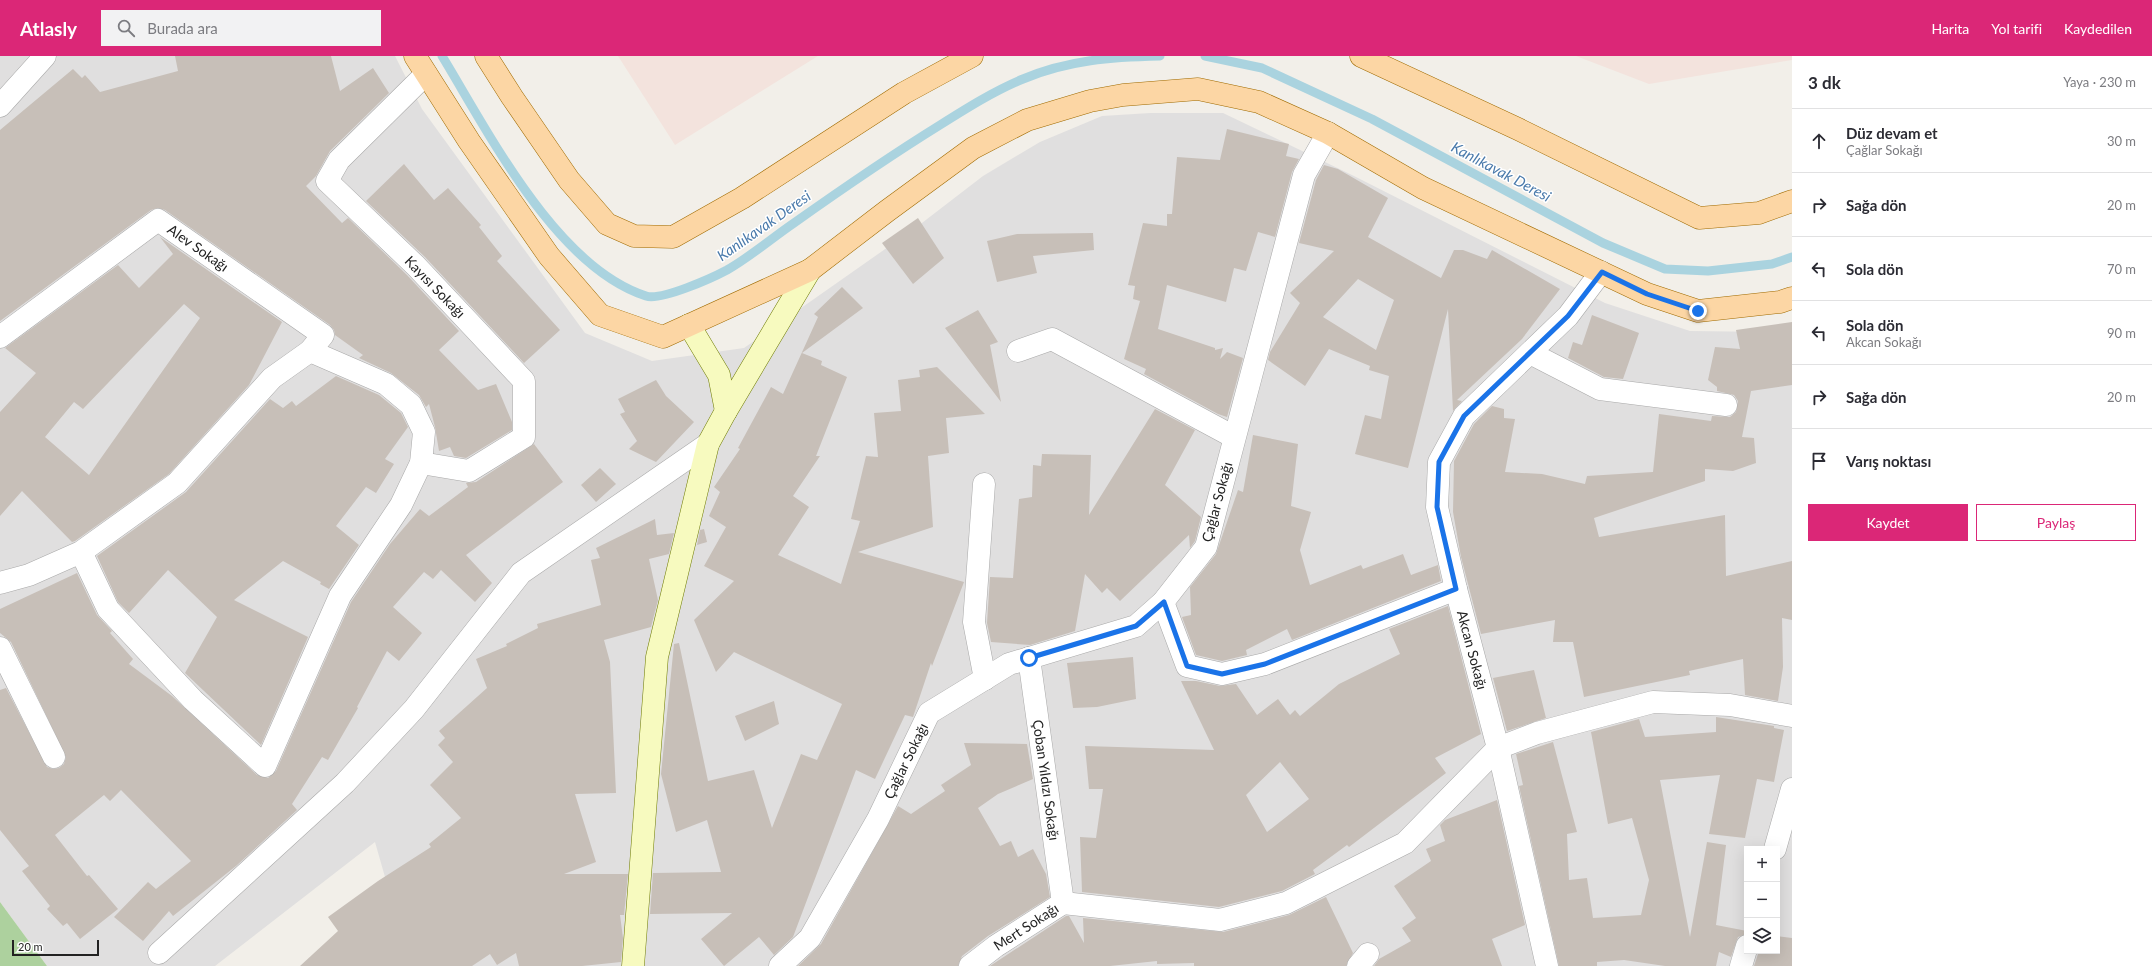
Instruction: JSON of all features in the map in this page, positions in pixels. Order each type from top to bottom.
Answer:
[{"type":"main road","points":[[486,56],[569,180],[607,224],[634,236],[673,237],[742,198],[904,93],[972,56]]},
{"type":"main road","points":[[1361,56],[1518,129],[1699,218],[1759,213],[1792,201]]},
{"type":"main road","points":[[421,65],[468,141],[549,256],[600,314],[663,337],[810,270],[973,148],[1027,120],[1090,101],[1123,95],[1198,89],[1259,102],[1328,133],[1424,188],[1647,294],[1698,311],[1780,302],[1792,298]]},
{"type":"street","points":[[0,106],[45,56]]},
{"type":"street","name":"Kayısı Sokağı","points":[[421,65],[339,160],[327,181],[416,266],[524,381],[524,437],[469,472],[421,463]]},
{"type":"street","name":"Çağlar Sokağı","points":[[780,966],[810,938],[878,818],[929,713],[1009,664],[1136,626],[1164,602],[1206,547],[1304,175],[1328,133]]},
{"type":"street","name":"Alev Sokağı","points":[[0,337],[158,220],[323,335],[310,351]]},
{"type":"street","points":[[633,966],[657,658],[708,444],[810,270]]},
{"type":"street","name":"Akcan Sokağı","points":[[1547,966],[1498,748],[1456,589],[1437,507],[1439,462],[1464,416],[1568,316],[1602,272]]},
{"type":"street","points":[[689,325],[719,375],[726,411]]},
{"type":"street","points":[[1018,351],[1052,340],[1234,437]]},
{"type":"street","points":[[0,583],[29,575],[81,552],[177,483],[272,378],[310,351],[386,384],[411,405],[424,432],[421,463],[401,505],[340,596],[265,766],[193,700],[108,609],[81,552]]},
{"type":"street","points":[[1530,353],[1600,389],[1726,405]]},
{"type":"street","points":[[159,953],[345,783],[414,710],[521,573],[708,444]]},
{"type":"street","points":[[984,484],[974,622],[985,679]]},
{"type":"street","points":[[1164,602],[1187,666],[1222,674],[1265,664],[1456,589]]},
{"type":"street","points":[[0,648],[54,758]]},
{"type":"street","name":"Çoban Yıldızı Sokağı","points":[[1029,658],[1063,903]]},
{"type":"street","points":[[1063,903],[1220,920],[1286,903],[1405,843],[1498,748],[1536,733],[1653,702],[1730,705],[1792,716]]},
{"type":"street","points":[[1776,846],[1792,789]]},
{"type":"street","name":"Mert Sokağı","points":[[970,966],[996,946],[1063,903]]},
{"type":"street","points":[[1741,966],[1745,954]]},
{"type":"shaded area","points":[[0,56],[395,56],[422,109],[585,333],[652,361],[744,348],[918,226],[983,176],[1040,142],[1102,116],[1150,113],[1223,113],[1354,176],[1605,303],[1690,331],[1770,332],[1792,323],[1792,966],[316,966],[389,891],[375,842],[215,966],[47,966],[0,902]]},
{"type":"shaded area","points":[[618,56],[818,56],[675,145]]},
{"type":"shaded area","points":[[1576,56],[1792,56],[1792,60],[1649,84]]},
{"type":"green space","points":[[0,902],[47,966],[0,966]]},
{"type":"building","points":[[175,56],[331,56],[340,91],[373,68],[389,93],[330,151],[316,176],[306,186],[342,223],[348,218],[407,275],[459,331],[439,350],[478,390],[496,384],[512,422],[512,430],[466,458],[454,456],[450,447],[439,451],[429,404],[426,407],[419,395],[391,373],[359,358],[363,355],[335,335],[334,330],[330,325],[165,210],[158,208],[151,210],[0,321],[0,130],[73,69],[82,78],[85,75],[100,92],[178,71]]},
{"type":"building","points":[[1227,129],[1289,144],[1286,156],[1299,159],[1292,172],[1275,237],[1258,232],[1246,271],[1234,268],[1226,302],[1167,285],[1158,329],[1215,348],[1215,350],[1223,348],[1220,359],[1227,352],[1243,358],[1227,417],[1218,414],[1144,374],[1146,369],[1124,359],[1140,301],[1133,299],[1135,286],[1128,285],[1143,223],[1167,226],[1167,214],[1172,214],[1177,157],[1220,160]]},
{"type":"building","points":[[404,164],[434,200],[448,188],[481,225],[479,227],[502,256],[497,261],[560,330],[524,363],[425,257],[366,201]]},
{"type":"building","points":[[1324,165],[1338,169],[1388,198],[1368,237],[1441,278],[1454,250],[1463,250],[1487,259],[1492,250],[1560,289],[1522,339],[1457,400],[1462,401],[1453,411],[1448,309],[1408,468],[1355,454],[1365,415],[1381,419],[1389,376],[1369,370],[1370,366],[1329,349],[1305,386],[1268,360],[1270,352],[1300,303],[1290,293],[1334,251],[1299,243],[1316,180]],"holes":[[[1358,279],[1394,300],[1376,350],[1323,317]]]},
{"type":"building","points":[[918,218],[944,258],[913,284],[882,243]]},
{"type":"building","points":[[1093,233],[1094,250],[1033,256],[1037,273],[997,282],[987,241],[1017,234]]},
{"type":"building","points":[[160,237],[282,322],[249,385],[169,474],[75,541],[72,542],[22,491],[0,516],[0,412],[36,373],[5,348],[118,265],[139,288],[173,254]],"holes":[[[184,304],[200,318],[89,475],[45,437],[74,402],[83,409]]]},
{"type":"building","points":[[842,287],[863,308],[802,353],[822,361],[821,365],[847,377],[816,456],[820,456],[793,496],[809,507],[778,555],[841,584],[860,521],[851,519],[866,456],[878,457],[874,413],[901,411],[898,380],[920,377],[919,370],[937,367],[985,414],[946,418],[949,453],[928,456],[933,527],[858,552],[964,582],[932,666],[931,663],[913,717],[905,715],[875,779],[856,770],[793,937],[774,955],[759,937],[724,966],[701,939],[732,913],[650,914],[653,873],[721,872],[707,820],[676,832],[661,774],[674,644],[679,643],[708,781],[754,770],[772,828],[801,754],[817,760],[842,704],[734,652],[716,672],[694,620],[734,581],[704,566],[726,527],[709,516],[720,492],[714,487],[740,449],[738,448],[771,387],[783,394],[818,317],[814,314]]},
{"type":"building","points":[[978,310],[998,342],[990,345],[1001,402],[945,328]]},
{"type":"building","points":[[1592,315],[1639,333],[1623,379],[1604,377],[1568,358],[1573,342],[1582,345]]},
{"type":"building","points":[[1792,322],[1792,385],[1751,391],[1742,437],[1754,438],[1756,463],[1733,471],[1705,469],[1705,481],[1594,518],[1599,537],[1725,515],[1726,576],[1792,561],[1792,620],[1782,618],[1783,667],[1778,701],[1745,695],[1743,659],[1689,671],[1690,675],[1584,697],[1573,642],[1553,642],[1555,620],[1481,634],[1461,557],[1453,512],[1454,461],[1474,424],[1492,406],[1504,409],[1504,418],[1515,419],[1505,472],[1542,474],[1585,484],[1587,476],[1653,472],[1659,414],[1711,421],[1712,416],[1730,417],[1736,412],[1738,401],[1734,395],[1717,391],[1717,387],[1708,380],[1715,347],[1740,349],[1736,330]]},
{"type":"building","points":[[336,376],[379,395],[401,413],[408,427],[385,459],[394,464],[376,493],[366,487],[336,526],[359,545],[329,589],[320,584],[321,582],[283,561],[234,600],[308,637],[261,745],[185,673],[217,617],[168,570],[129,613],[118,602],[97,556],[186,492],[270,399],[283,408],[292,401],[296,406]]},
{"type":"building","points":[[656,380],[666,396],[694,422],[656,462],[629,449],[637,441],[620,414],[625,412],[618,399]]},
{"type":"building","points":[[1155,409],[1195,430],[1165,485],[1201,517],[1195,541],[1190,548],[1189,535],[1120,601],[1107,588],[1102,593],[1085,574],[1075,631],[1030,645],[991,642],[987,623],[990,577],[1013,578],[1019,499],[1032,497],[1033,465],[1041,466],[1042,454],[1091,455],[1089,515]]},
{"type":"building","points":[[1253,435],[1298,444],[1291,506],[1311,512],[1300,550],[1310,585],[1361,565],[1363,569],[1403,554],[1411,575],[1438,565],[1441,581],[1292,640],[1287,629],[1246,650],[1247,655],[1222,661],[1196,655],[1182,617],[1191,615],[1190,587],[1216,554],[1238,490],[1243,492]]},
{"type":"building","points":[[534,444],[563,482],[466,555],[492,583],[475,602],[441,570],[433,579],[424,572],[393,607],[422,633],[399,661],[387,651],[357,707],[358,708],[328,760],[322,757],[292,804],[297,810],[236,866],[173,916],[169,911],[143,941],[114,917],[148,882],[156,889],[191,861],[121,790],[110,801],[104,795],[55,835],[87,876],[89,875],[118,909],[80,939],[67,923],[63,926],[47,909],[50,906],[22,871],[29,866],[0,830],[0,690],[6,688],[47,767],[53,769],[59,768],[64,764],[66,757],[11,642],[0,633],[0,609],[77,573],[97,615],[112,631],[110,633],[133,659],[129,664],[172,696],[257,775],[268,778],[276,771],[351,602],[390,544],[420,509],[429,516],[468,487],[466,483],[476,482]]},
{"type":"building","points":[[600,468],[616,484],[596,502],[581,485]]},
{"type":"building","points":[[655,519],[657,535],[674,533],[669,554],[649,559],[658,600],[651,627],[604,640],[610,662],[616,793],[575,794],[596,862],[564,874],[628,874],[624,915],[620,915],[623,938],[621,962],[582,966],[519,966],[516,953],[497,965],[490,954],[472,966],[300,966],[338,931],[328,917],[378,881],[431,847],[429,844],[461,818],[430,785],[453,762],[438,745],[445,738],[439,731],[487,688],[476,659],[507,646],[506,644],[538,628],[537,624],[601,605],[591,560],[600,558],[596,548]]},
{"type":"building","points":[[704,529],[707,542],[697,545],[700,530]]},
{"type":"building","points":[[1448,606],[1481,734],[1435,758],[1446,773],[1349,847],[1347,845],[1313,870],[1315,874],[1282,891],[1219,907],[1082,892],[1080,837],[1096,838],[1103,789],[1089,789],[1085,746],[1214,750],[1181,681],[1196,681],[1220,686],[1236,684],[1257,715],[1278,699],[1290,715],[1295,710],[1300,716],[1339,684],[1400,654],[1389,629]],"holes":[[[1280,762],[1309,799],[1267,832],[1246,795]]]},
{"type":"building","points":[[1133,657],[1136,699],[1097,707],[1073,708],[1067,663]]},
{"type":"building","points":[[1534,670],[1546,718],[1507,731],[1493,678]]},
{"type":"building","points":[[774,701],[779,724],[745,741],[735,716]]},
{"type":"building","points":[[1716,717],[1774,726],[1774,728],[1784,730],[1774,782],[1757,779],[1745,838],[1709,834],[1720,775],[1660,780],[1690,937],[1707,842],[1726,845],[1716,925],[1744,930],[1744,935],[1738,937],[1731,957],[1719,952],[1716,966],[1665,966],[1624,960],[1597,962],[1597,966],[1559,966],[1519,786],[1523,785],[1516,754],[1553,742],[1577,832],[1567,834],[1569,880],[1587,878],[1593,918],[1641,915],[1649,880],[1632,818],[1608,824],[1591,732],[1639,719],[1645,737],[1716,732]]},
{"type":"building","points":[[964,743],[1027,744],[1033,779],[998,794],[978,808],[1000,846],[1011,841],[1018,857],[1033,849],[1046,874],[1050,897],[988,936],[962,956],[958,966],[798,966],[821,944],[898,806],[911,814],[945,791],[941,785],[971,765]]},
{"type":"building","points":[[1497,800],[1525,925],[1492,939],[1502,966],[1374,966],[1379,959],[1411,941],[1402,928],[1416,918],[1394,886],[1431,861],[1426,849],[1445,841],[1440,825],[1445,820]]},
{"type":"building","points":[[1326,897],[1353,953],[1346,966],[1194,966],[1194,963],[1157,964],[1157,961],[1110,966],[990,966],[1066,916],[1069,916],[1084,943],[1083,918],[1223,932],[1289,915]]},
{"type":"building","points":[[1780,936],[1792,938],[1792,966],[1754,966],[1758,954],[1780,954]]},
{"type":"waterway","name":"Kanlıkavak Deresi","points":[[442,56],[503,158],[554,228],[583,257],[613,281],[646,296],[653,297],[686,288],[727,270],[848,185],[903,149],[970,106],[1012,84],[1040,73],[1073,64],[1125,57],[1160,56]]},
{"type":"waterway","name":"Kanlıkavak Deresi","points":[[1205,56],[1262,68],[1372,119],[1603,243],[1665,269],[1708,271],[1772,264],[1792,257]]},
{"type":"route","points":[[1029,658],[1136,626],[1164,602],[1187,666],[1222,674],[1265,664],[1456,589],[1437,507],[1439,462],[1464,416],[1568,316],[1602,272],[1647,294],[1698,311]]}]
